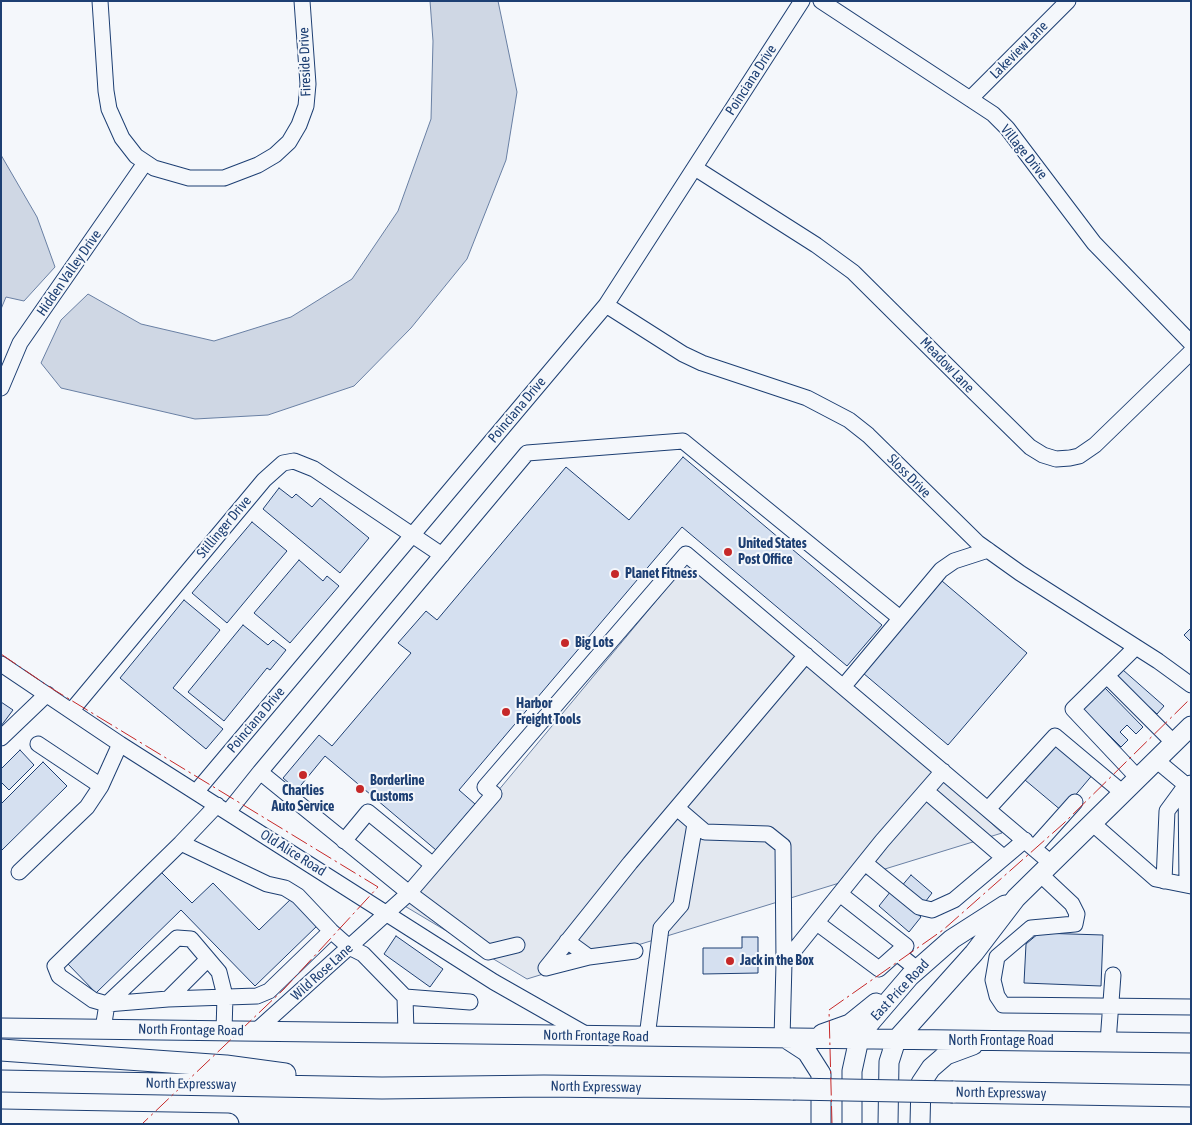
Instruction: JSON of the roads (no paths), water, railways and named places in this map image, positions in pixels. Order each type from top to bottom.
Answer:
[{"type":"highway","points":[[1,1050],[226,1066],[382,1088]]},
{"type":"highway","name":"North Expressway","points":[[1,1081],[382,1088],[544,1086],[1191,1096]]},
{"type":"highway","points":[[1134,1095],[1191,1091]]},
{"type":"highway","points":[[1,1120],[228,1124]]},
{"type":"main road","name":"East Price Road","points":[[888,1124],[889,1062],[896,1040],[974,953],[1016,898],[1191,726]]},
{"type":"main road","name":"East Price Road","points":[[852,1124],[852,1071],[859,1039],[880,1009],[914,973],[952,939],[1016,898]]},
{"type":"main road","points":[[814,1037],[850,1024],[914,973]]},
{"type":"main road","name":"North Frontage Road","points":[[1,1028],[1191,1043]]},
{"type":"main road","points":[[784,1039],[807,1052],[821,1074],[821,1124]]},
{"type":"main road","points":[[920,1124],[921,1084],[931,1068],[946,1054],[986,1040]]},
{"type":"street","points":[[100,1],[109,109],[122,138],[146,163]]},
{"type":"street","name":"Fireside Drive","points":[[146,163],[174,175],[189,178],[224,178],[258,165],[275,155],[289,142],[306,106],[308,84],[302,1]]},
{"type":"street","name":"Poinciana Drive","points":[[196,792],[412,533],[606,305],[802,1]]},
{"type":"street","name":"Village Drive","points":[[821,1],[993,114],[1007,128],[1094,243],[1188,334]]},
{"type":"street","name":"Lakeview Lane","points":[[970,99],[1068,1]]},
{"type":"street","name":"Hidden Valley Drive","points":[[1,388],[20,343],[146,163]]},
{"type":"street","name":"Meadow Lane","points":[[695,168],[816,245],[854,272],[1030,447],[1043,455],[1056,459],[1070,458],[1079,456],[1095,445],[1191,352]]},
{"type":"street","name":"Sloss Drive","points":[[606,305],[683,354],[702,363],[807,398],[849,420],[868,435],[958,526],[988,550],[1191,685]]},
{"type":"street","points":[[331,931],[269,991],[257,996],[168,999],[107,1004],[93,1000],[59,976],[54,966],[181,842],[223,809],[260,772],[527,452],[683,441],[900,618]]},
{"type":"street","name":"Stillinger Drive","points":[[72,710],[264,480],[284,463],[294,461],[309,466],[412,533],[442,555]]},
{"type":"street","points":[[843,686],[941,570],[954,561],[988,550]]},
{"type":"street","name":"Wild Rose Lane","points":[[256,1031],[409,893],[494,794],[485,787],[686,554],[806,655]]},
{"type":"street","points":[[1136,647],[1073,710],[1138,778]]},
{"type":"street","points":[[634,951],[589,957],[546,968],[806,655],[1030,844],[1072,904],[1077,914],[1075,924],[1030,928],[997,957],[993,980],[997,996],[1004,1004],[1191,1007]]},
{"type":"street","name":"Old Alice Road","points":[[1,664],[120,744],[387,912],[494,982],[589,1036]]},
{"type":"street","points":[[1107,676],[1174,743]]},
{"type":"street","points":[[1,738],[47,694]]},
{"type":"street","points":[[988,809],[1055,736],[1123,793]]},
{"type":"street","points":[[38,744],[101,786]]},
{"type":"street","points":[[19,872],[88,807],[101,786],[120,744]]},
{"type":"street","points":[[1156,760],[1188,784]]},
{"type":"street","points":[[784,963],[865,862],[943,771]]},
{"type":"street","points":[[260,772],[409,893],[488,952],[518,945]]},
{"type":"street","points":[[1164,881],[1167,811],[1188,784]]},
{"type":"street","points":[[1092,822],[1156,879],[1189,885],[1188,784]]},
{"type":"street","points":[[926,791],[1003,857]]},
{"type":"street","points":[[865,862],[924,910],[932,910],[954,900],[1003,857],[1030,844],[1075,802]]},
{"type":"street","points":[[678,808],[705,832],[768,834],[783,846],[784,1039]]},
{"type":"street","points":[[344,841],[368,812],[433,864]]},
{"type":"street","points":[[647,1037],[662,928],[681,906],[695,824]]},
{"type":"street","points":[[181,842],[267,884],[284,888],[298,896],[331,931],[349,947],[363,954],[405,997],[470,1002]]},
{"type":"street","points":[[817,923],[879,969],[906,946],[840,894]]},
{"type":"street","points":[[103,1029],[107,1004],[177,938],[191,939],[219,972],[225,996],[224,1031]]},
{"type":"street","points":[[567,942],[589,957]]},
{"type":"street","points":[[898,953],[914,973]]},
{"type":"street","points":[[168,999],[208,959]]},
{"type":"street","points":[[1108,1042],[1114,975]]},
{"type":"street","points":[[405,997],[406,1033]]},
{"type":"place","name":"United States Post Office","points":[[728,552]]},
{"type":"place","name":"Planet Fitness","points":[[615,574]]},
{"type":"place","name":"Big Lots","points":[[565,643]]},
{"type":"place","name":"Harbor Freight Tools","points":[[506,712]]},
{"type":"place","name":"Charlies Auto Service","points":[[303,775]]},
{"type":"place","name":"Borderline Customs","points":[[360,789]]},
{"type":"place","name":"Jack in the Box","points":[[730,961]]}]
